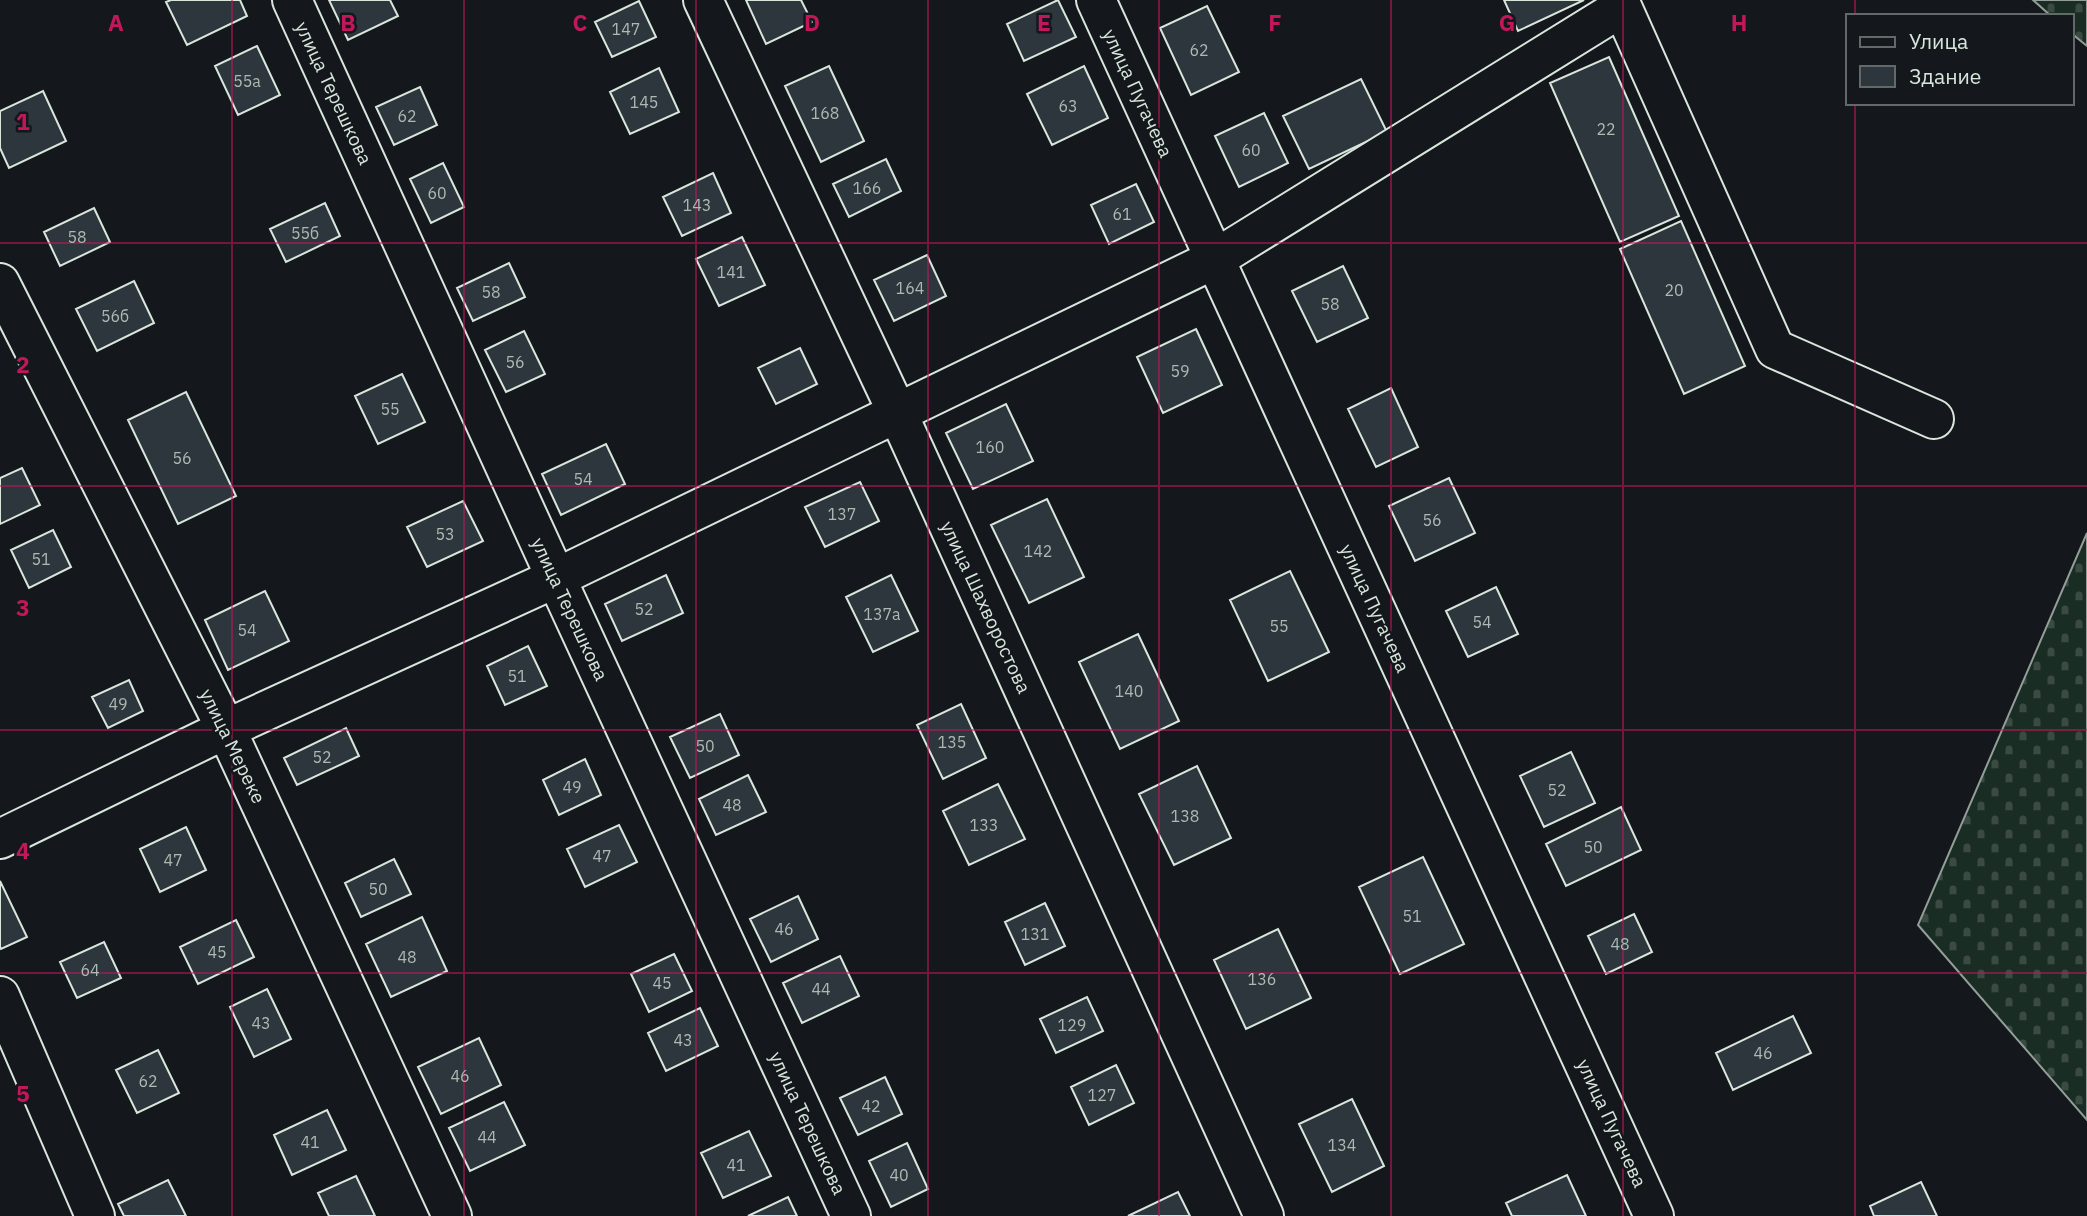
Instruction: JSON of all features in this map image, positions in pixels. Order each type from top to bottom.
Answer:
[{"type":"street","name":"улица Терешкова","points":[[292,0],[851,1216]]},
{"type":"street","name":"улица Шахворостова","points":[[703,0],[897,412],[1264,1216]]},
{"type":"street","name":"улица Пугачева","points":[[1096,0],[1654,1216]]},
{"type":"street","points":[[0,839],[226,729],[556,578],[1215,259],[1620,3],[1775,349],[1934,419]]},
{"type":"street","name":"улица Мереке","points":[[0,283],[226,729],[452,1216]]},
{"type":"street","points":[[0,996],[95,1216]]},
{"type":"green space","points":[[2033,0],[2087,0],[2087,46],[2073,35],[2073,14],[2049,14]]},
{"type":"green space","points":[[2087,533],[2087,1120],[1918,925]]},
{"type":"building","points":[[240,0],[247,16],[187,45],[166,2]]},
{"type":"building","points":[[329,0],[390,0],[398,16],[348,40]]},
{"type":"building","points":[[746,0],[801,0],[812,22],[766,44]]},
{"type":"building","points":[[1058,0],[1076,37],[1024,61],[1007,24]]},
{"type":"building","points":[[1504,0],[1584,0],[1518,31]]},
{"type":"building","points":[[639,1],[656,37],[612,57],[595,22]]},
{"type":"building","points":[[1207,6],[1239,72],[1191,95],[1160,28]]},
{"type":"building","points":[[257,46],[280,95],[238,115],[215,66]]},
{"type":"building","points":[[1609,57],[1679,216],[1620,242],[1550,83]]},
{"type":"building","points":[[829,66],[864,141],[821,162],[785,86]]},
{"type":"building","points":[[1084,66],[1108,118],[1052,145],[1027,94]]},
{"type":"building","points":[[659,68],[679,112],[630,134],[610,92]]},
{"type":"building","points":[[1361,79],[1387,132],[1309,169],[1283,116]]},
{"type":"building","points":[[420,87],[437,125],[394,145],[376,107]]},
{"type":"building","points":[[43,91],[66,141],[9,168],[0,148],[0,111]]},
{"type":"building","points":[[1264,113],[1288,163],[1239,187],[1215,136]]},
{"type":"building","points":[[886,159],[901,191],[849,217],[833,184]]},
{"type":"building","points":[[443,163],[464,207],[431,223],[410,179]]},
{"type":"building","points":[[713,173],[731,213],[682,236],[663,197]]},
{"type":"building","points":[[1136,184],[1154,222],[1109,244],[1091,205]]},
{"type":"building","points":[[325,203],[340,236],[286,262],[270,229]]},
{"type":"building","points":[[94,208],[110,242],[60,266],[44,232]]},
{"type":"building","points":[[1681,221],[1745,366],[1684,394],[1620,249]]},
{"type":"building","points":[[742,237],[765,285],[719,306],[696,259]]},
{"type":"building","points":[[927,255],[946,296],[894,321],[874,280]]},
{"type":"building","points":[[509,263],[525,297],[473,321],[457,288]]},
{"type":"building","points":[[1343,266],[1368,318],[1317,342],[1292,291]]},
{"type":"building","points":[[134,281],[154,323],[97,351],[76,309]]},
{"type":"building","points":[[1196,329],[1222,385],[1163,413],[1137,357]]},
{"type":"building","points":[[524,331],[545,374],[506,392],[485,350]]},
{"type":"building","points":[[800,348],[817,384],[776,404],[758,368]]},
{"type":"building","points":[[402,374],[425,422],[378,444],[355,396]]},
{"type":"building","points":[[1391,388],[1418,447],[1376,467],[1348,409]]},
{"type":"building","points":[[186,392],[236,496],[178,524],[128,420]]},
{"type":"building","points":[[1006,404],[1033,461],[973,489],[946,433]]},
{"type":"building","points":[[606,444],[625,484],[561,515],[542,474]]},
{"type":"building","points":[[22,468],[40,505],[0,524],[0,478]]},
{"type":"building","points":[[1449,478],[1475,533],[1415,561],[1389,506]]},
{"type":"building","points":[[860,482],[879,521],[825,547],[805,507]]},
{"type":"building","points":[[1047,499],[1084,577],[1029,603],[991,525]]},
{"type":"building","points":[[463,501],[483,541],[427,567],[407,527]]},
{"type":"building","points":[[53,530],[71,567],[29,588],[11,550]]},
{"type":"building","points":[[1290,571],[1329,652],[1268,681],[1230,600]]},
{"type":"building","points":[[666,575],[683,613],[622,641],[605,604]]},
{"type":"building","points":[[891,575],[918,631],[873,652],[846,597]]},
{"type":"building","points":[[1496,587],[1518,634],[1468,657],[1446,611]]},
{"type":"building","points":[[265,591],[289,641],[228,670],[205,620]]},
{"type":"building","points":[[1138,634],[1179,721],[1120,749],[1079,662]]},
{"type":"building","points":[[528,646],[547,686],[505,705],[487,666]]},
{"type":"building","points":[[129,680],[143,711],[108,728],[92,697]]},
{"type":"building","points":[[961,704],[986,758],[943,779],[917,725]]},
{"type":"building","points":[[720,714],[739,755],[690,778],[670,737]]},
{"type":"building","points":[[346,728],[359,756],[297,785],[284,758]]},
{"type":"building","points":[[1571,752],[1595,803],[1544,827],[1520,776]]},
{"type":"building","points":[[585,759],[601,795],[559,815],[543,780]]},
{"type":"building","points":[[1197,766],[1231,838],[1174,865],[1139,794]]},
{"type":"building","points":[[748,775],[766,812],[716,835],[699,799]]},
{"type":"building","points":[[998,784],[1025,839],[969,865],[943,811]]},
{"type":"building","points":[[1621,807],[1641,850],[1566,886],[1546,844]]},
{"type":"building","points":[[619,825],[637,862],[585,887],[567,849]]},
{"type":"building","points":[[186,827],[206,870],[160,892],[140,849]]},
{"type":"building","points":[[1423,857],[1464,944],[1400,974],[1359,887]]},
{"type":"building","points":[[394,859],[411,894],[361,917],[345,883]]},
{"type":"building","points":[[0,881],[27,937],[1,949],[0,947]]},
{"type":"building","points":[[798,896],[818,939],[771,962],[750,919]]},
{"type":"building","points":[[1045,903],[1065,946],[1025,965],[1005,922]]},
{"type":"building","points":[[1634,914],[1652,952],[1606,974],[1588,936]]},
{"type":"building","points":[[422,917],[447,971],[391,997],[366,944]]},
{"type":"building","points":[[236,920],[254,957],[198,984],[180,947]]},
{"type":"building","points":[[1278,929],[1311,998],[1246,1029],[1214,960]]},
{"type":"building","points":[[104,942],[121,978],[77,998],[60,962]]},
{"type":"building","points":[[674,954],[692,991],[649,1012],[631,974]]},
{"type":"building","points":[[840,956],[859,996],[802,1023],[783,983]]},
{"type":"building","points":[[267,989],[291,1039],[254,1057],[230,1007]]},
{"type":"building","points":[[1087,997],[1103,1031],[1056,1053],[1040,1019]]},
{"type":"building","points":[[700,1008],[718,1046],[666,1071],[648,1033]]},
{"type":"building","points":[[1793,1016],[1811,1053],[1733,1090],[1716,1053]]},
{"type":"building","points":[[479,1038],[501,1085],[441,1114],[418,1067]]},
{"type":"building","points":[[158,1050],[179,1093],[137,1113],[116,1070]]},
{"type":"building","points":[[1116,1065],[1134,1103],[1089,1125],[1071,1087]]},
{"type":"building","points":[[885,1077],[902,1114],[858,1135],[840,1098]]},
{"type":"building","points":[[1352,1099],[1384,1166],[1332,1192],[1299,1124]]},
{"type":"building","points":[[504,1102],[525,1145],[470,1171],[449,1128]]},
{"type":"building","points":[[327,1110],[346,1150],[292,1175],[274,1135]]},
{"type":"building","points":[[749,1131],[771,1176],[723,1198],[701,1153]]},
{"type":"building","points":[[907,1143],[928,1189],[891,1207],[869,1161]]},
{"type":"building","points":[[1567,1175],[1586,1216],[1512,1216],[1506,1203]]},
{"type":"building","points":[[356,1176],[375,1216],[329,1216],[318,1193]]},
{"type":"building","points":[[168,1180],[186,1216],[124,1216],[118,1204]]},
{"type":"building","points":[[1921,1182],[1937,1216],[1874,1216],[1870,1206]]},
{"type":"building","points":[[1178,1192],[1190,1216],[1128,1216]]},
{"type":"building","points":[[788,1197],[797,1216],[748,1216]]}]
